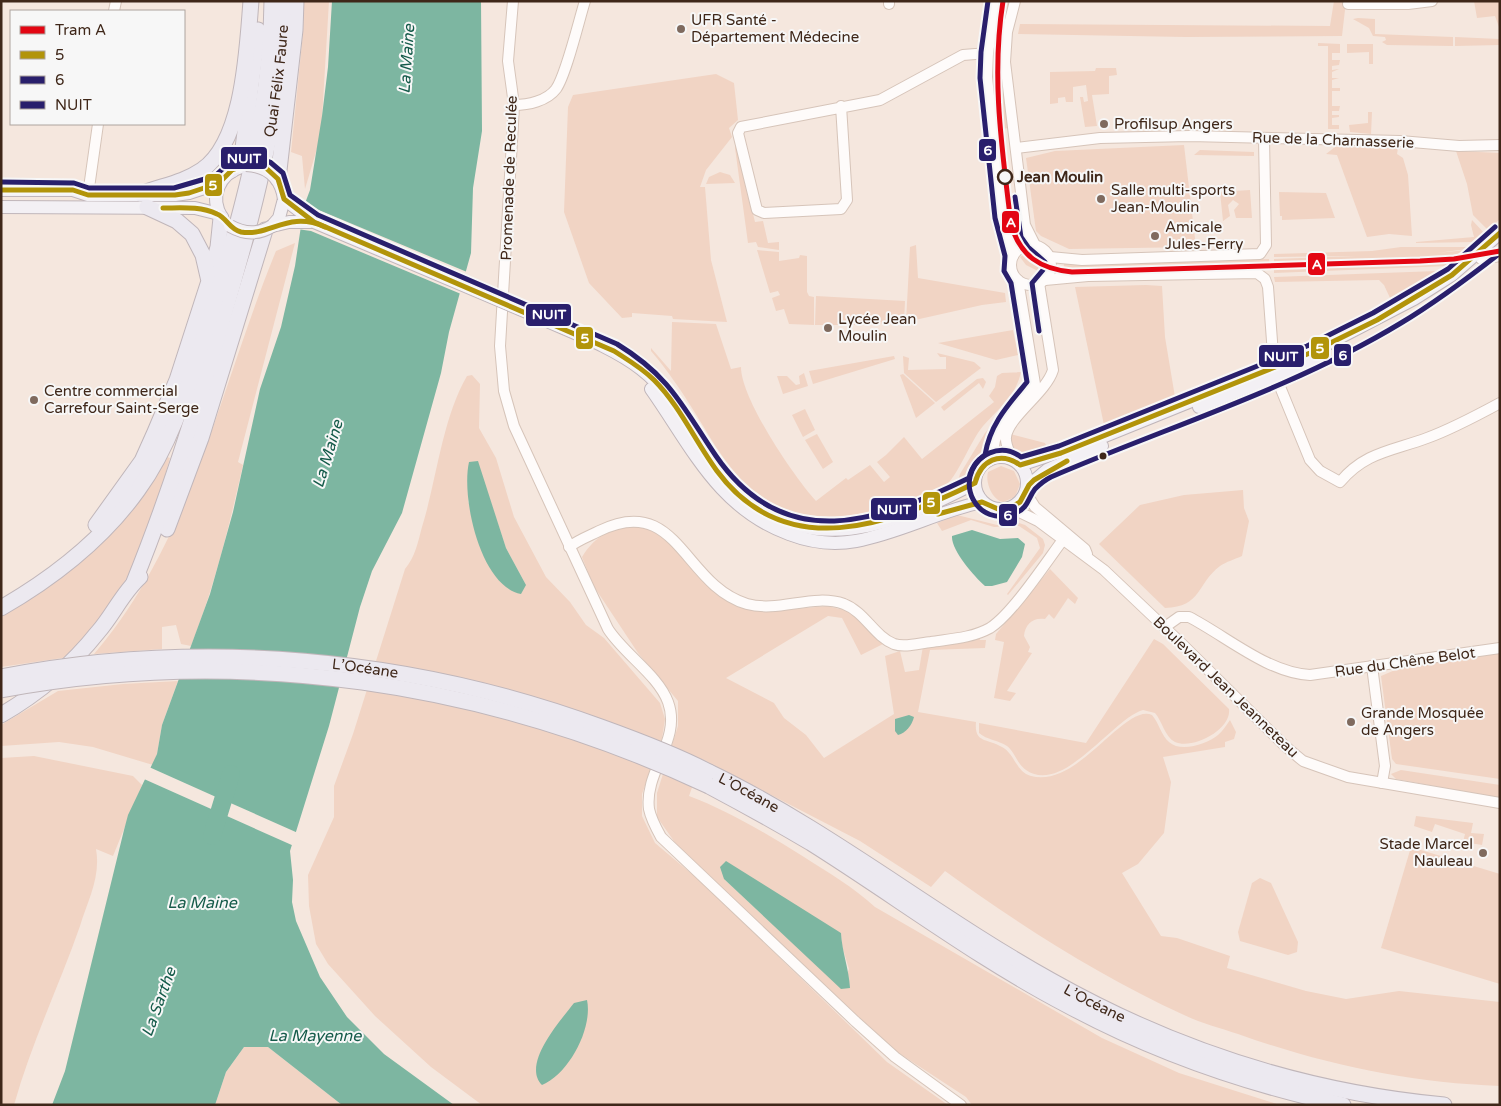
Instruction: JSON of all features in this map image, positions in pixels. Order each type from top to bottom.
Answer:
[{"type":"highway","points":[[144,201],[210,164],[223,148],[232,129],[236,111],[251,1]]},
{"type":"highway","points":[[1,716],[61,673],[99,631],[134,582],[161,517],[183,451],[247,238],[249,162],[243,148],[257,47],[259,1]]},
{"type":"highway","name":"Quai Félix Faure","points":[[249,162],[269,63],[272,1]]},
{"type":"highway","name":"Quai Félix Faure","points":[[249,162],[281,60],[284,1]]},
{"type":"highway","points":[[278,179],[295,30],[296,1]]},
{"type":"highway","points":[[1,608],[87,547],[127,504],[149,473],[164,444],[188,386],[235,239],[249,162]]},
{"type":"highway","points":[[144,201],[177,221],[192,234],[203,255],[208,281]]},
{"type":"highway","points":[[54,572],[64,556],[108,511],[142,461],[177,380],[218,248],[224,219]]},
{"type":"highway","points":[[134,582],[148,570],[174,510],[201,438],[255,262],[268,228]]},
{"type":"highway","name":"L’Océane","points":[[1,676],[121,661],[209,657],[303,661],[359,667],[452,684],[541,707],[612,731],[709,779],[799,820],[1051,981],[1136,1025],[1204,1052],[1276,1075],[1366,1095],[1444,1105]]},
{"type":"highway","name":"L’Océane","points":[[1,690],[92,676],[168,671],[279,672],[354,679],[428,692],[519,714],[709,779],[1033,986],[1099,1022],[1166,1053],[1221,1072],[1274,1089],[1343,1105]]},
{"type":"main road","points":[[1,207],[20,208],[144,201],[189,193],[219,183],[249,162],[266,168],[278,179],[287,201],[314,222],[529,313],[614,351],[626,359],[646,373],[672,402],[719,473],[739,495],[778,520],[805,528],[829,531],[874,525],[898,518],[975,483]]},
{"type":"main road","points":[[219,183],[216,197],[224,219]]},
{"type":"main road","points":[[1,190],[73,190],[88,195],[195,208],[224,219],[240,232],[253,233],[289,222],[314,222]]},
{"type":"main road","points":[[20,208],[32,200],[77,198],[88,195]]},
{"type":"main road","points":[[268,228],[278,218],[287,201]]},
{"type":"main road","points":[[1027,490],[1027,476],[1016,462],[1002,457],[992,459],[978,471],[975,483],[982,502],[996,509],[1011,508],[1020,502],[1027,490],[1047,470],[1275,372],[1377,320],[1452,275],[1500,232]]},
{"type":"main road","points":[[1016,462],[1095,440],[1361,338],[1424,300],[1500,243]]},
{"type":"main road","points":[[626,359],[646,381],[718,486],[735,503],[773,528],[799,538],[821,542],[856,541],[950,509],[982,502]]},
{"type":"street","name":"Promenade de Reculée","points":[[513,1],[508,61],[514,105],[500,346],[504,391],[514,426],[592,597],[617,642],[656,682],[668,702],[672,724],[669,740],[651,787],[649,808],[661,837],[869,1033],[895,1056],[961,1105]]},
{"type":"street","points":[[514,105],[527,105],[540,100],[556,88],[585,1]]},
{"type":"street","points":[[992,459],[995,440],[1003,423],[1035,384],[1018,280],[1011,269],[1013,256],[1002,217],[987,77],[988,53],[996,1]]},
{"type":"street","points":[[1015,1],[1007,32],[1005,62],[1025,225],[1035,245]]},
{"type":"street","points":[[1348,4],[1408,4],[1432,1]]},
{"type":"street","points":[[841,106],[847,200],[841,209],[764,213],[757,210],[738,133],[739,129],[841,106],[880,100],[963,55],[988,53]]},
{"type":"street","points":[[88,195],[98,125]]},
{"type":"street","name":"Rue de la Charnasserie","points":[[1016,148],[1100,138],[1264,138],[1500,145]]},
{"type":"street","points":[[1050,257],[1082,260],[1260,254],[1266,245],[1264,138]]},
{"type":"street","points":[[1013,256],[1024,246],[1035,245],[1044,249],[1050,257],[1051,268],[1042,282],[1053,370],[1044,386],[1009,427],[1006,437],[1016,462]]},
{"type":"street","points":[[1481,259],[1500,256]]},
{"type":"street","points":[[1018,280],[1029,285],[1088,276],[1257,273],[1265,279],[1268,288],[1275,372],[1310,460],[1320,470],[1340,482],[1368,457],[1428,438],[1495,406]]},
{"type":"street","name":"Boulevard Jean Jeanneteau","points":[[1027,490],[1035,507],[1085,549],[1089,557]]},
{"type":"street","name":"Boulevard Jean Jeanneteau","points":[[1011,508],[1038,521],[1062,541],[1089,557],[1165,627],[1285,746],[1303,761],[1325,770],[1382,783],[1500,803]]},
{"type":"street","points":[[569,546],[619,522],[632,520],[647,522],[667,533],[705,578],[728,596],[746,604],[767,607],[826,601],[842,604],[861,614],[888,641],[903,645],[964,638],[990,628],[1019,597],[1062,541]]},
{"type":"street","name":"Rue du Chêne Belot","points":[[1165,627],[1179,617],[1189,617],[1276,667],[1299,675],[1500,648]]},
{"type":"street","points":[[1372,666],[1385,766],[1382,783]]},
{"type":"shaded area","points":[[304,1],[329,1],[321,135],[305,189],[302,156],[291,152],[303,33]]},
{"type":"shaded area","points":[[999,1],[1011,1],[1008,128],[997,130],[991,78],[993,38]]},
{"type":"shaded area","points":[[1334,1],[1346,1],[1342,36],[1186,37],[1018,34],[1020,24],[1330,26]]},
{"type":"shaded area","points":[[1474,1],[1500,1],[1500,45],[1455,46],[1455,37],[1499,39],[1499,27],[1495,16],[1477,18]]},
{"type":"shaded area","points":[[1353,19],[1375,19],[1375,34],[1453,37],[1453,46],[1387,45],[1382,42],[1386,40],[1385,37],[1373,36],[1369,28]]},
{"type":"shaded area","points":[[1318,43],[1340,44],[1340,53],[1332,53],[1332,60],[1340,60],[1339,65],[1332,66],[1332,70],[1339,69],[1332,72],[1332,78],[1339,78],[1332,80],[1332,88],[1340,88],[1340,91],[1332,91],[1332,106],[1340,106],[1339,111],[1332,111],[1332,115],[1339,115],[1339,117],[1332,118],[1332,125],[1339,125],[1339,129],[1328,129],[1328,46],[1318,46]]},
{"type":"shaded area","points":[[1347,44],[1373,44],[1373,64],[1369,64],[1369,52],[1347,53]]},
{"type":"shaded area","points":[[1096,68],[1116,68],[1117,75],[1109,76],[1109,94],[1092,95],[1097,126],[1085,127],[1080,97],[1083,97],[1084,102],[1088,101],[1086,85],[1073,87],[1073,102],[1066,102],[1065,97],[1058,98],[1058,103],[1050,104],[1050,72],[1095,71]]},
{"type":"shaded area","points":[[716,74],[734,83],[738,120],[729,128],[732,137],[706,170],[700,187],[705,187],[711,260],[727,322],[673,319],[672,316],[632,313],[632,317],[622,318],[589,283],[564,212],[568,107],[573,95]]},
{"type":"shaded area","points":[[1368,112],[1372,112],[1371,134],[1350,132],[1349,125],[1368,123]]},
{"type":"shaded area","points":[[736,142],[755,222],[763,221],[768,243],[779,242],[779,250],[758,247],[756,242],[748,243],[735,148]]},
{"type":"shaded area","points":[[1184,145],[1196,247],[1069,249],[1041,236],[1036,231],[1026,158],[1055,151]]},
{"type":"shaded area","points":[[1335,147],[1398,148],[1397,154],[1403,158],[1408,175],[1412,236],[1389,234],[1367,237],[1337,155],[1326,154]]},
{"type":"shaded area","points":[[1200,150],[1254,152],[1254,156],[1194,155]]},
{"type":"shaded area","points":[[1456,151],[1500,153],[1500,219],[1488,230],[1473,215],[1467,184]]},
{"type":"shaded area","points":[[720,172],[730,175],[735,183],[706,184],[709,177]]},
{"type":"shaded area","points":[[1250,190],[1252,218],[1236,218],[1234,210],[1239,204],[1233,200],[1228,205],[1230,216],[1223,221],[1220,192]]},
{"type":"shaded area","points":[[1279,192],[1326,193],[1335,218],[1282,220],[1282,216],[1280,216]]},
{"type":"shaded area","points":[[1021,217],[1026,240],[1015,245],[1005,219]]},
{"type":"shaded area","points":[[1472,220],[1485,234],[1475,242],[1416,243],[1474,237],[1471,225]]},
{"type":"shaded area","points":[[295,243],[238,462],[243,465],[226,534],[214,580],[191,646],[181,644],[176,625],[162,627],[162,649],[94,654],[128,610],[156,562],[180,512],[201,461],[276,251]]},
{"type":"shaded area","points":[[916,245],[918,278],[1005,293],[1006,302],[982,305],[906,322],[910,247]]},
{"type":"shaded area","points":[[1401,247],[1470,247],[1437,253],[1466,250],[1447,266],[1274,273],[1274,259],[1356,256],[1274,257],[1274,254],[1372,251]]},
{"type":"shaded area","points":[[757,250],[779,252],[779,261],[799,258],[800,255],[807,256],[807,292],[809,296],[814,297],[814,325],[789,324],[784,309],[776,311],[772,298],[780,295],[778,291],[770,293]]},
{"type":"shaded area","points":[[1034,251],[1045,260],[1042,273],[1026,265],[1020,257],[1027,252]]},
{"type":"shaded area","points":[[1269,259],[1270,268],[1063,274],[1064,264]]},
{"type":"shaded area","points":[[1437,271],[1391,300],[1384,285],[1379,280],[1275,282],[1274,277]]},
{"type":"shaded area","points":[[1162,286],[1165,337],[1175,397],[1104,425],[1075,287]]},
{"type":"shaded area","points":[[816,296],[905,301],[904,322],[879,324],[874,321],[860,321],[861,325],[815,325]]},
{"type":"shaded area","points":[[672,322],[716,324],[731,369],[741,367],[743,381],[750,398],[770,437],[806,490],[816,501],[846,478],[848,480],[870,465],[884,482],[890,477],[877,462],[904,437],[922,459],[994,402],[989,396],[995,387],[997,376],[1002,373],[1021,372],[1019,381],[1011,395],[978,432],[954,476],[944,487],[915,499],[861,514],[824,517],[806,515],[788,510],[754,491],[722,456],[681,391],[651,351],[651,348],[671,371]]},
{"type":"shaded area","points":[[1013,330],[1018,355],[996,360],[938,343]]},
{"type":"shaded area","points":[[937,353],[974,362],[981,368],[936,402],[904,373],[903,356],[909,358],[908,370],[946,369],[946,357],[940,357]]},
{"type":"shaded area","points":[[894,356],[895,359],[813,384],[809,371]]},
{"type":"shaded area","points":[[804,373],[808,386],[783,394],[777,376],[787,376],[796,385],[800,384],[799,376]]},
{"type":"shaded area","points":[[903,374],[935,403],[916,418],[900,375]]},
{"type":"shaded area","points":[[472,375],[480,384],[479,428],[496,458],[514,517],[546,577],[570,602],[586,625],[604,638],[660,703],[665,719],[662,738],[642,794],[642,816],[655,843],[706,886],[887,1062],[948,1105],[482,1105],[431,1067],[375,1016],[328,964],[316,944],[309,906],[308,875],[334,817],[334,786],[353,734],[405,569],[416,549],[446,430],[467,376]],"holes":[[[477,461],[506,548],[526,585],[468,502]]]},
{"type":"shaded area","points":[[983,378],[986,382],[983,389],[979,383],[944,411],[941,407],[977,379]]},
{"type":"shaded area","points":[[805,409],[815,430],[803,437],[792,415]]},
{"type":"shaded area","points":[[995,422],[997,424],[985,453],[959,486],[960,474],[985,433]]},
{"type":"shaded area","points":[[817,434],[833,462],[823,469],[805,440]]},
{"type":"shaded area","points":[[1010,434],[1045,443],[1049,452],[1028,456],[1017,454],[1011,443]]},
{"type":"shaded area","points":[[167,457],[170,458],[158,501],[137,557],[117,593],[86,636],[69,657],[1,667],[1,617],[52,583],[95,548],[132,508]]},
{"type":"shaded area","points":[[1001,466],[1014,471],[1020,484],[1015,497],[1003,502],[999,501],[990,490],[987,476],[988,472]]},
{"type":"shaded area","points":[[1243,490],[1244,508],[1249,521],[1242,556],[1220,566],[1193,599],[1177,607],[1165,608],[1099,544],[1140,505],[1184,495]]},
{"type":"shaded area","points":[[957,515],[997,525],[1019,523],[1025,525],[1043,539],[1045,545],[1043,553],[1008,595],[1040,548],[1037,538],[1019,526],[994,527],[971,520],[942,531],[937,523]]},
{"type":"shaded area","points":[[641,525],[668,541],[713,591],[743,607],[774,611],[827,606],[848,611],[860,619],[883,644],[861,655],[842,618],[828,616],[726,678],[774,703],[784,718],[806,735],[824,758],[894,714],[885,656],[900,651],[905,672],[919,670],[923,646],[979,636],[980,640],[986,640],[985,648],[930,650],[918,712],[976,722],[977,734],[980,737],[1006,750],[1022,771],[1031,776],[1049,777],[1066,770],[1083,759],[1128,721],[1141,715],[1152,715],[1166,739],[1180,747],[1194,746],[1213,738],[1222,732],[1230,720],[1236,732],[1234,739],[1225,742],[1225,747],[1163,757],[1171,782],[1164,833],[1138,864],[1122,873],[1161,936],[1177,938],[1230,956],[1227,968],[1306,991],[1346,999],[1399,991],[1500,1002],[1500,1086],[1433,1081],[1334,1063],[1270,1045],[1190,1018],[1121,984],[1061,949],[945,871],[931,887],[860,841],[702,759],[689,796],[719,809],[762,832],[841,881],[875,907],[1102,1038],[1179,1073],[1280,1105],[972,1105],[966,1097],[888,1046],[676,844],[657,817],[657,793],[678,726],[678,701],[638,653],[593,585],[582,557],[594,542],[607,533]],"holes":[[[724,879],[841,933],[842,946],[849,969],[841,988]]]},
{"type":"shaded area","points":[[1050,569],[1078,598],[1075,604],[1068,598],[1054,619],[1049,614],[1045,619],[1037,619],[1030,622],[1024,636],[1030,647],[1028,652],[1032,653],[1007,691],[1016,693],[1010,701],[994,698],[1004,642],[995,640],[996,634]]},
{"type":"shaded area","points":[[1154,639],[1163,644],[1229,709],[1224,724],[1210,736],[1191,743],[1175,742],[1166,733],[1155,713],[1143,710],[1131,716],[1071,765],[1056,773],[1040,775],[1026,770],[1007,746],[979,733],[979,723],[1086,743]]},
{"type":"shaded area","points":[[1500,652],[1500,779],[1396,764],[1392,759],[1381,676],[1402,667]]},
{"type":"shaded area","points":[[178,681],[162,725],[153,765],[93,747],[59,742],[1,746],[1,725],[58,691],[123,684]]},
{"type":"shaded area","points":[[34,756],[133,776],[142,785],[113,856],[96,849],[97,869],[90,898],[37,1037],[14,1105],[1,1105],[1,758]]},
{"type":"shaded area","points":[[1401,770],[1500,785],[1500,798],[1396,779],[1391,774]]},
{"type":"shaded area","points":[[1416,816],[1473,823],[1471,833],[1484,834],[1482,845],[1463,842],[1465,834],[1435,824],[1432,832],[1414,826]]},
{"type":"shaded area","points":[[1411,847],[1500,874],[1500,984],[1381,948]]},
{"type":"shaded area","points":[[1260,878],[1271,883],[1298,942],[1297,952],[1288,955],[1240,941],[1238,932],[1252,883]]},
{"type":"shaded area","points":[[244,1047],[268,1047],[342,1105],[215,1105],[226,1072]]},
{"type":"water","name":"La Maine","points":[[332,1],[481,1],[482,131],[473,188],[471,253],[449,332],[441,373],[402,513],[372,571],[360,607],[329,726],[290,851],[293,880],[292,902],[296,921],[320,977],[347,1017],[384,1054],[454,1105],[342,1105],[268,1047],[244,1047],[226,1072],[215,1105],[52,1105],[65,1071],[128,815],[157,754],[162,725],[210,594],[233,512],[260,389],[281,327],[295,266],[304,206],[310,190],[322,116],[328,67]]},
{"type":"water","points":[[478,461],[506,548],[526,585],[521,594],[507,587],[494,575],[484,558],[477,538],[471,517],[467,477],[469,462]]},
{"type":"water","points":[[972,530],[1000,539],[1018,538],[1025,544],[1022,557],[1007,582],[985,586],[959,555],[952,536]]},
{"type":"water","points":[[909,715],[914,717],[912,723],[906,731],[898,735],[895,731],[895,719]]},
{"type":"water","points":[[726,861],[841,933],[850,988],[841,989],[724,879],[720,867]]},
{"type":"water","points":[[587,1000],[586,1024],[577,1049],[561,1071],[542,1085],[537,1076],[536,1066],[545,1042],[574,1003]]},
{"type":"pier","points":[[303,201],[314,208],[467,272],[461,294],[311,231],[297,229]]},
{"type":"pier","points":[[149,767],[225,801],[221,812],[226,801],[298,833],[294,846],[144,779]]},
{"type":"waterway","name":"La Maine","points":[[212,836],[231,774]]},
{"type":"tram line","name":"A","points":[[1003,1],[998,57],[999,113],[1011,224],[1020,245],[1033,259],[1041,264],[1050,268],[1072,272],[1420,261],[1454,259],[1500,251]]},
{"type":"transit line","name":"6","points":[[988,1],[981,52],[980,78],[995,218],[1005,256],[1004,271],[1011,283],[1027,382],[995,424],[985,455],[975,465],[970,477],[973,499],[980,508],[990,514],[1002,516],[1016,513],[1025,506],[1035,489],[1051,477],[1273,388],[1359,347],[1427,307],[1500,253]]},
{"type":"transit line","name":"NUIT","points":[[1,182],[74,183],[89,188],[174,188],[215,176],[229,163],[244,158],[258,158],[270,162],[283,173],[290,195],[318,215],[617,344],[650,368],[663,381],[684,407],[716,456],[743,487],[772,508],[802,519],[834,521],[867,517],[901,507],[969,478],[977,462],[990,453],[1005,451],[1021,457],[1059,446],[1307,346],[1373,313],[1448,269],[1495,227]]},
{"type":"transit line","name":"5","points":[[1,190],[73,190],[88,195],[175,195],[189,193],[219,183],[232,170],[246,165],[257,165],[266,168],[278,179],[284,199],[314,222],[614,351],[630,361],[663,390],[680,412],[717,471],[744,500],[774,518],[806,527],[840,528],[874,522],[908,512],[942,498],[975,483],[982,469],[992,460],[1005,459],[1020,465],[1061,453],[1310,353],[1377,320],[1452,275],[1500,233]]},
{"type":"transit line","name":"6","points":[[1015,197],[1021,237],[1028,247],[1045,262],[1043,270],[1032,283],[1039,331]]},
{"type":"transit line","name":"5","points":[[163,208],[190,208],[211,211],[241,232],[251,233],[300,221],[325,227]]},
{"type":"transit line","name":"5","points":[[938,514],[982,502],[998,509],[1010,508],[1020,502],[1029,485],[1034,480],[1067,461]]},
{"type":"place","name":"UFR Santé - Département Médecine","points":[[681,29]]},
{"type":"place","name":"Profilsup Angers","points":[[1104,124]]},
{"type":"place","name":"Jean Moulin","points":[[1005,177]]},
{"type":"place","name":"Salle multi-sports Jean-Moulin","points":[[1101,199]]},
{"type":"place","name":"Amicale Jules-Ferry","points":[[1155,236]]},
{"type":"place","name":"Lycée Jean Moulin","points":[[828,328]]},
{"type":"place","name":"Centre commercial Carrefour Saint-Serge","points":[[34,400]]},
{"type":"place","name":"Grande Mosquée de Angers","points":[[1351,722]]},
{"type":"place","name":"Stade Marcel Nauleau","points":[[1483,853]]},
{"type":"water label","name":"La Sarthe","points":[[159,1002]]},
{"type":"water label","name":"La Mayenne","points":[[315,1036]]}]
